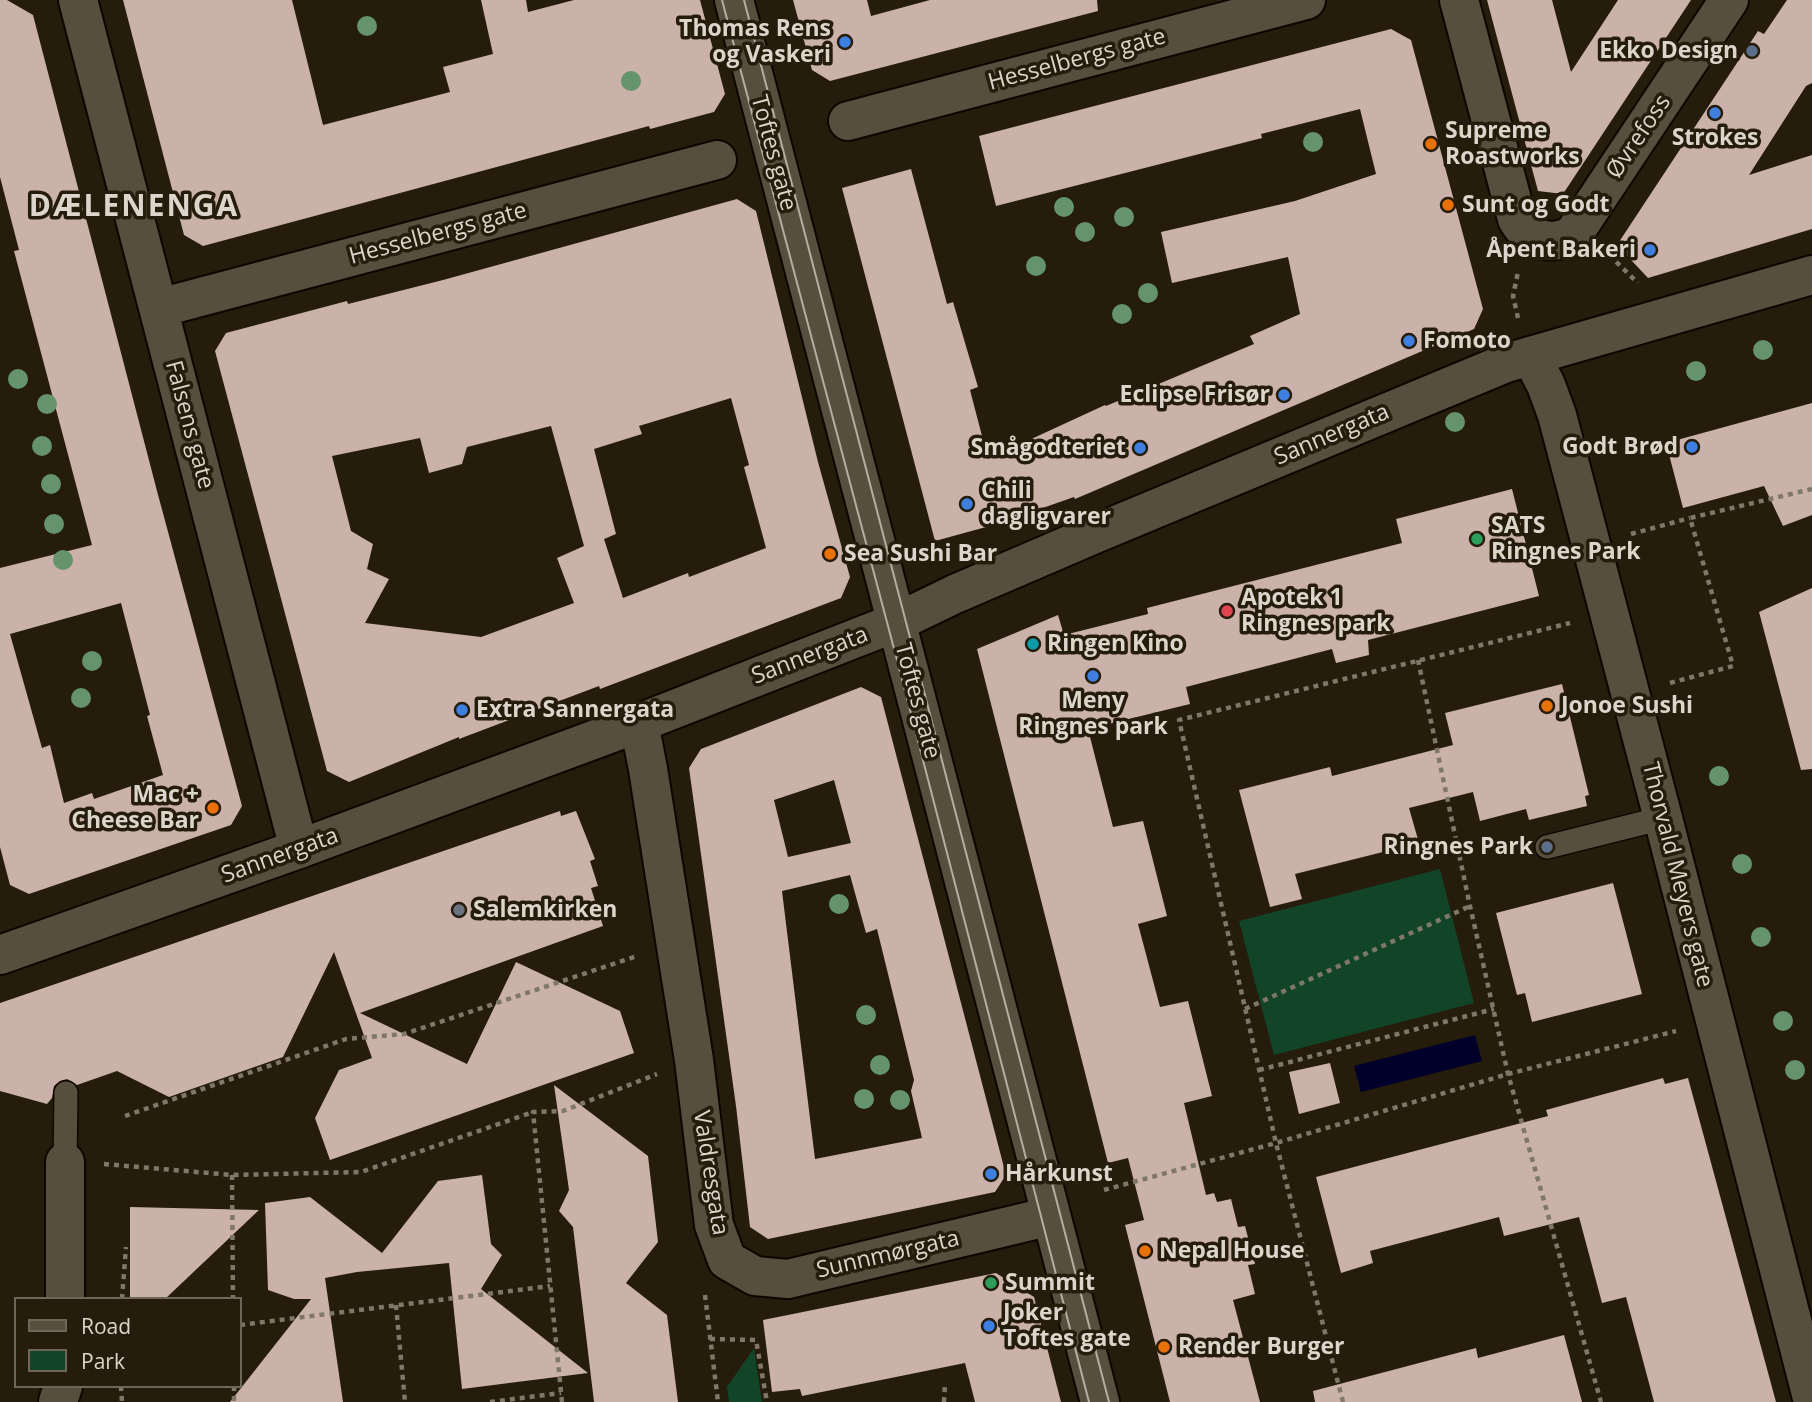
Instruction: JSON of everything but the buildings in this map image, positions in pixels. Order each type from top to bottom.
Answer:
[{"type":"street","name":"Falsens gate","points":[[78,0],[299,849]]},
{"type":"street","name":"Toftes gate","points":[[734,0],[1100,1402]]},
{"type":"street","name":"Hesselbergs gate","points":[[848,121],[1306,0]]},
{"type":"street","points":[[1459,0],[1517,219],[1530,235]]},
{"type":"street","name":"Øvrefoss","points":[[1530,235],[1545,241],[1557,241],[1573,235],[1730,0]]},
{"type":"street","name":"Hesselbergs gate","points":[[159,308],[716,160]]},
{"type":"street","name":"Sannergata","points":[[0,955],[299,849],[639,723],[897,622],[1097,533],[1477,374],[1812,275]]},
{"type":"street","name":"Thorvald Meyers gate","points":[[1531,356],[1557,415],[1812,1398]]},
{"type":"street","name":"Valdresgata","points":[[639,723],[651,783],[694,1060],[714,1225],[727,1260]]},
{"type":"street","points":[[65,1162],[65,1297]]},
{"type":"street","name":"Sunnmørgata","points":[[727,1260],[755,1276],[788,1279],[1051,1216]]},
{"type":"lane","points":[[1547,847],[1663,818]]},
{"type":"lane","points":[[65,1162],[66,1093]]},
{"type":"path","points":[[1530,235],[1513,296],[1531,356]]},
{"type":"path","points":[[1606,252],[1640,286]]},
{"type":"path","points":[[1620,537],[1690,517],[1812,489]]},
{"type":"path","points":[[1630,693],[1733,666],[1690,517]]},
{"type":"path","points":[[1343,1402],[1276,1143],[1179,720],[1610,613]]},
{"type":"path","points":[[1418,660],[1508,1074],[1601,1402]]},
{"type":"path","points":[[1245,1009],[1470,906]]},
{"type":"path","points":[[125,1115],[346,1039],[404,1034],[646,953]]},
{"type":"path","points":[[1259,1070],[1494,1009]]},
{"type":"path","points":[[1104,1190],[1276,1143],[1508,1074],[1714,1021]]},
{"type":"path","points":[[65,1162],[232,1175],[361,1172],[533,1112],[563,1111],[694,1060]]},
{"type":"path","points":[[533,1112],[562,1402]]},
{"type":"path","points":[[232,1175],[233,1297]]},
{"type":"path","points":[[122,1297],[126,1247]]},
{"type":"path","name":"Valdresgata","points":[[718,1402],[704,1284],[727,1260]]},
{"type":"path","points":[[242,1325],[550,1286]]},
{"type":"path","points":[[396,1305],[405,1402]]},
{"type":"path","points":[[710,1339],[756,1340],[767,1402]]},
{"type":"path","points":[[944,1402],[945,1383]]},
{"type":"path","points":[[490,1402],[561,1393]]},
{"type":"green space","points":[[1440,869],[1474,1003],[1274,1055],[1239,921]]},
{"type":"green space","points":[[754,1348],[762,1402],[729,1402],[727,1387]]},
{"type":"water","points":[[1475,1035],[1482,1061],[1361,1092],[1354,1066]]},
{"type":"tram line","points":[[722,0],[901,675],[1089,1402]]},
{"type":"tram line","points":[[744,0],[1109,1402]]},
{"type":"place","name":"Thomas Rens og Vaskeri","points":[[845,42]]},
{"type":"place","name":"Ekko Design","points":[[1752,51]]},
{"type":"place","name":"Strokes","points":[[1715,113]]},
{"type":"place","name":"Supreme Roastworks","points":[[1431,144]]},
{"type":"place","name":"Sunt og Godt","points":[[1448,205]]},
{"type":"place","name":"Åpent Bakeri","points":[[1650,250]]},
{"type":"place","name":"Fomoto","points":[[1409,341]]},
{"type":"place","name":"Eclipse Frisør","points":[[1284,395]]},
{"type":"place","name":"Godt Brød","points":[[1692,447]]},
{"type":"place","name":"Smågodteriet","points":[[1140,448]]},
{"type":"place","name":"Chili dagligvarer","points":[[967,504]]},
{"type":"place","name":"SATS Ringnes Park","points":[[1477,539]]},
{"type":"place","name":"Sea Sushi Bar","points":[[830,554]]},
{"type":"place","name":"Apotek 1 Ringnes park","points":[[1227,611]]},
{"type":"place","name":"Ringen Kino","points":[[1033,644]]},
{"type":"place","name":"Meny Ringnes park","points":[[1093,676]]},
{"type":"place","name":"Jonoe Sushi","points":[[1547,706]]},
{"type":"place","name":"Extra Sannergata","points":[[462,710]]},
{"type":"place","name":"Mac + Cheese Bar","points":[[213,808]]},
{"type":"place","name":"Ringnes Park","points":[[1547,847]]},
{"type":"place","name":"Salemkirken","points":[[459,910]]},
{"type":"place","name":"Hårkunst","points":[[991,1174]]},
{"type":"place","name":"Nepal House","points":[[1145,1251]]},
{"type":"place","name":"Summit","points":[[991,1283]]},
{"type":"place","name":"Joker Toftes gate","points":[[989,1326]]},
{"type":"place","name":"Render Burger","points":[[1164,1347]]},
{"type":"district","name":"DÆLENENGA","points":[[134,207]]}]
